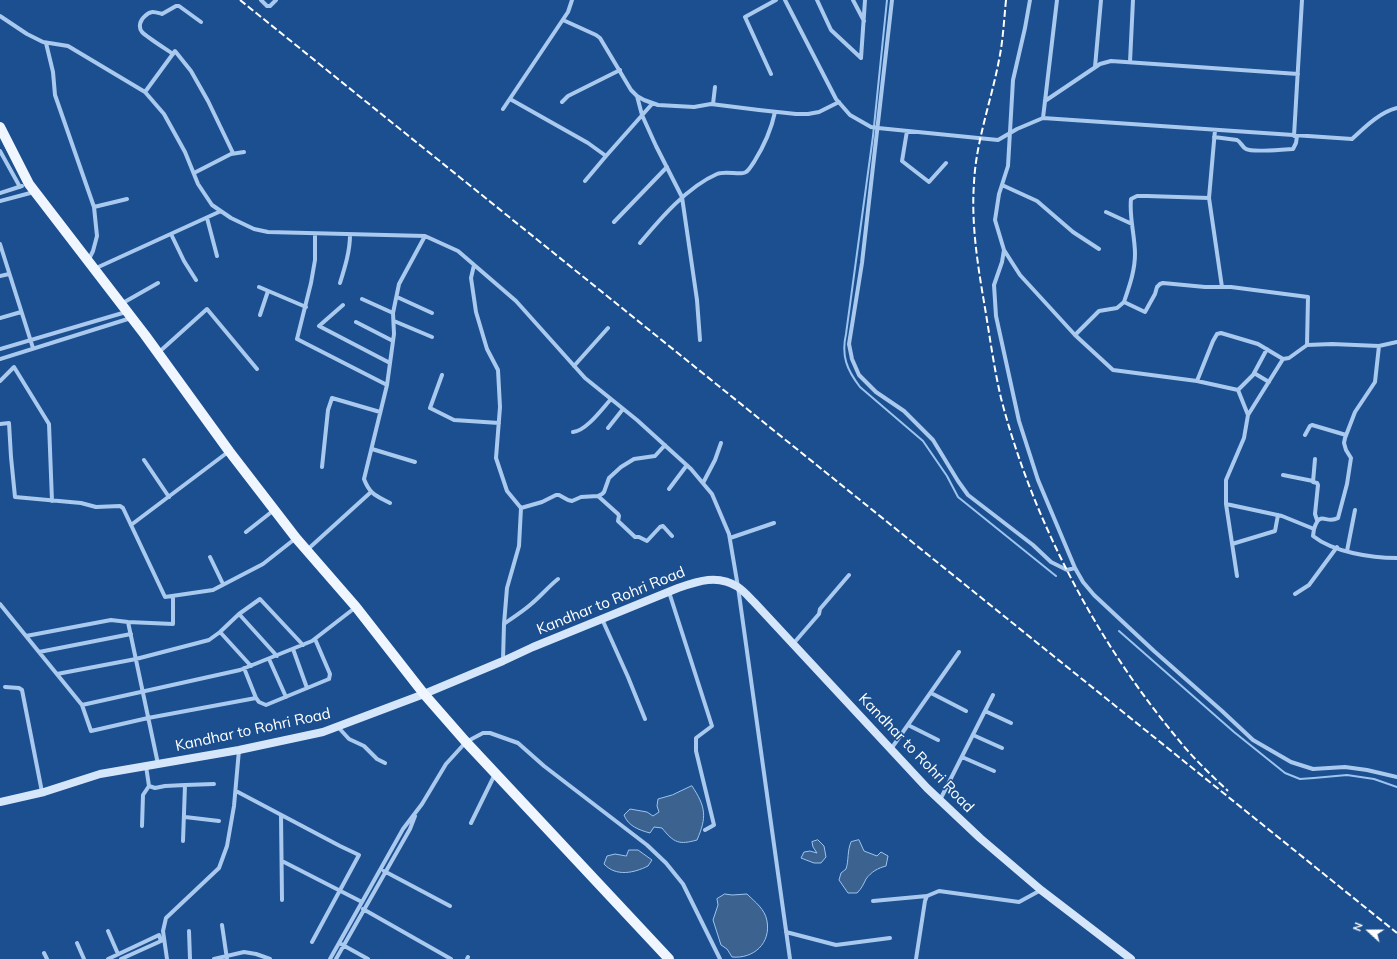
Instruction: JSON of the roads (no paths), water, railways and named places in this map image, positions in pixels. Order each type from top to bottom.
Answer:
[{"type":"main road","points":[[0,127],[28,188],[91,265],[296,538],[356,607],[424,694],[466,742],[669,959]]},
{"type":"street","points":[[261,0],[267,6],[270,6],[276,0]]},
{"type":"street","points":[[503,109],[563,20],[568,12],[572,0]]},
{"type":"street","points":[[771,74],[745,17],[776,0]]},
{"type":"street","points":[[785,0],[839,102],[850,116],[874,128],[998,140],[1043,118],[1296,136],[1352,138],[1390,109],[1397,108]]},
{"type":"street","points":[[817,0],[831,30],[861,58],[865,0]]},
{"type":"street","points":[[853,0],[864,21]]},
{"type":"street","points":[[892,0],[874,128],[862,263],[849,344],[852,359],[859,375],[876,392],[904,411],[933,440],[968,495],[1033,545],[1051,562],[1067,570],[1076,568]]},
{"type":"street","points":[[1030,0],[1013,80],[1008,166],[999,194],[995,220],[1004,250],[1020,275],[1075,335],[1113,370],[1197,381],[1238,390]]},
{"type":"street","points":[[1043,118],[1057,0]]},
{"type":"street","points":[[1095,67],[1101,0]]},
{"type":"street","points":[[1130,62],[1133,0]]},
{"type":"street","points":[[1214,137],[1237,140],[1244,148],[1249,150],[1293,149],[1296,143],[1302,0]]},
{"type":"street","points":[[173,54],[142,32],[140,25],[141,20],[152,12],[162,14],[176,6],[179,6],[201,22]]},
{"type":"street","points":[[0,16],[26,34],[46,43],[68,46],[145,92],[164,114],[185,152],[198,184],[212,205],[231,218],[254,228],[268,232],[425,236],[458,251],[516,301],[585,378],[665,445],[687,465],[703,483],[712,494],[730,538],[790,959]]},
{"type":"street","points":[[563,20],[600,38],[636,96],[642,115],[682,197],[697,300],[700,340]]},
{"type":"street","points":[[46,43],[53,72],[55,95],[94,207],[97,236],[91,265],[171,234],[221,211]]},
{"type":"street","points":[[145,92],[175,51],[192,71],[233,153]]},
{"type":"street","points":[[1045,101],[1095,67],[1111,61],[1298,74]]},
{"type":"street","points":[[562,102],[568,96],[620,70]]},
{"type":"street","points":[[713,104],[715,87]]},
{"type":"street","points":[[636,96],[652,104],[694,106],[713,104],[775,112],[808,114],[826,110],[839,102]]},
{"type":"street","points":[[510,99],[588,143],[606,156]]},
{"type":"street","points":[[585,181],[652,104]]},
{"type":"street","points":[[640,243],[656,223],[682,197],[712,176],[722,172],[743,174],[747,172],[771,131],[775,112]]},
{"type":"street","points":[[1215,130],[1209,198],[1222,287]]},
{"type":"street","points":[[907,131],[902,162],[929,182],[946,162]]},
{"type":"street","points":[[0,151],[28,188]]},
{"type":"street","points":[[194,173],[233,153],[244,152]]},
{"type":"street","points":[[614,222],[667,167]]},
{"type":"street","points":[[1002,185],[1037,201],[1073,232],[1099,248]]},
{"type":"street","points":[[0,193],[28,188]]},
{"type":"street","points":[[0,201],[28,188]]},
{"type":"street","points":[[1075,335],[1099,311],[1117,308],[1124,302],[1134,269],[1135,255],[1130,208],[1131,199],[1137,196],[1209,198]]},
{"type":"street","points":[[94,207],[127,199]]},
{"type":"street","points":[[1106,212],[1132,224]]},
{"type":"street","points":[[207,218],[217,256]]},
{"type":"street","points":[[171,234],[184,261],[196,280]]},
{"type":"street","points":[[315,234],[315,260],[306,307],[297,339],[387,385]]},
{"type":"street","points":[[340,283],[347,260],[350,235]]},
{"type":"street","points":[[390,503],[377,497],[371,492],[364,479],[387,385],[393,341],[394,313],[399,284],[425,236]]},
{"type":"street","points":[[0,244],[20,312],[33,348]]},
{"type":"street","points":[[1004,250],[1002,262],[994,285],[996,316],[1019,421],[1035,473],[1083,582],[1094,595],[1154,651],[1222,710],[1253,740],[1291,762],[1313,769],[1345,767],[1367,770],[1397,777]]},
{"type":"street","points":[[474,265],[471,278],[476,312],[487,349],[498,370],[500,407],[496,458],[506,491],[521,508],[519,546],[507,588],[503,661]]},
{"type":"street","points":[[0,276],[9,274]]},
{"type":"street","points":[[0,359],[33,348],[126,311],[158,283]]},
{"type":"street","points":[[1124,302],[1145,312],[1155,294],[1157,287],[1163,283],[1222,287],[1308,297],[1307,345]]},
{"type":"street","points":[[260,287],[306,307]]},
{"type":"street","points":[[260,315],[268,291]]},
{"type":"street","points":[[397,297],[432,313]]},
{"type":"street","points":[[362,299],[394,313]]},
{"type":"street","points":[[342,305],[319,326],[390,363]]},
{"type":"street","points":[[158,353],[206,309],[257,368]]},
{"type":"street","points":[[0,349],[126,311]]},
{"type":"street","points":[[0,318],[20,312]]},
{"type":"street","points":[[394,321],[432,337]]},
{"type":"street","points":[[356,322],[393,341]]},
{"type":"street","points":[[574,366],[608,328]]},
{"type":"street","points":[[1197,381],[1217,334],[1221,333],[1258,344],[1284,359]]},
{"type":"street","points":[[1237,576],[1226,504],[1226,480],[1244,438],[1248,415],[1284,359],[1289,358],[1307,345],[1332,344],[1379,346],[1397,342]]},
{"type":"street","points":[[1317,520],[1320,518],[1334,520],[1338,518],[1347,484],[1351,458],[1344,443],[1355,412],[1375,382],[1379,346]]},
{"type":"street","points":[[1238,390],[1254,373],[1267,349]]},
{"type":"street","points":[[0,381],[14,367],[49,424],[52,501]]},
{"type":"street","points":[[1254,373],[1269,382]]},
{"type":"street","points":[[442,375],[430,408],[454,420],[499,424]]},
{"type":"street","points":[[1238,390],[1248,415]]},
{"type":"street","points":[[322,467],[328,410],[332,398],[380,412]]},
{"type":"street","points":[[573,432],[589,423],[611,399]]},
{"type":"street","points":[[608,428],[623,409]]},
{"type":"street","points":[[0,424],[9,423],[15,497],[91,506],[120,506],[131,525],[165,597],[213,590],[263,564],[296,538]]},
{"type":"street","points":[[1305,435],[1312,425],[1346,435]]},
{"type":"street","points":[[703,483],[715,460],[721,443]]},
{"type":"street","points":[[521,508],[542,502],[556,495],[572,501],[581,497],[598,496],[604,492],[609,478],[621,467],[634,459],[655,456],[665,445]]},
{"type":"street","points":[[372,449],[416,462]]},
{"type":"street","points":[[131,525],[230,451]]},
{"type":"street","points":[[1313,480],[1316,459]]},
{"type":"street","points":[[144,460],[169,497]]},
{"type":"street","points":[[669,489],[687,465]]},
{"type":"street","points":[[1283,475],[1313,480],[1318,485],[1315,514],[1317,520],[1313,536],[1357,554],[1397,558]]},
{"type":"street","points":[[307,551],[371,492]]},
{"type":"street","points":[[598,496],[618,514],[618,521],[635,537],[639,537],[647,541],[660,527],[663,526],[672,536]]},
{"type":"street","points":[[1226,504],[1290,518],[1314,529]]},
{"type":"street","points":[[246,532],[274,509]]},
{"type":"street","points":[[1347,551],[1355,510]]},
{"type":"street","points":[[1232,544],[1275,531],[1278,515]]},
{"type":"street","points":[[730,538],[774,523]]},
{"type":"street","points":[[1296,594],[1309,585],[1337,547]]},
{"type":"street","points":[[210,557],[223,584]]},
{"type":"street","points":[[793,644],[818,614],[820,609],[849,576]]},
{"type":"street","points":[[504,624],[530,605],[558,579]]},
{"type":"street","name":"Kandhar to Rohri Road","points":[[0,802],[42,792],[100,774],[239,750],[323,732],[424,694],[533,647],[669,592],[701,580],[721,580],[738,587],[754,602],[891,749],[940,800],[980,838],[1041,890],[1131,959]]},
{"type":"street","points":[[669,592],[712,726],[696,738],[696,751],[714,825],[705,830]]},
{"type":"street","points":[[26,636],[111,620],[173,624],[173,596]]},
{"type":"street","points":[[57,674],[136,659],[209,640],[239,614],[260,599],[302,645]]},
{"type":"street","points":[[0,604],[82,705],[91,731],[148,718],[256,698]]},
{"type":"street","points":[[82,705],[251,666],[315,639],[356,607]]},
{"type":"street","points":[[239,614],[276,656]]},
{"type":"street","points":[[602,619],[645,719]]},
{"type":"street","points":[[128,622],[158,764]]},
{"type":"street","points":[[220,632],[251,666]]},
{"type":"street","points":[[38,652],[131,634]]},
{"type":"street","points":[[244,668],[259,702],[266,705],[286,697],[329,679],[330,677],[315,639]]},
{"type":"street","points":[[293,649],[307,688]]},
{"type":"street","points":[[891,749],[959,652]]},
{"type":"street","points":[[269,659],[286,697]]},
{"type":"street","points":[[5,687],[19,688],[22,690],[42,792]]},
{"type":"street","points":[[931,693],[966,711]]},
{"type":"street","points":[[940,800],[993,695]]},
{"type":"street","points":[[985,711],[1011,723]]},
{"type":"street","points":[[908,725],[938,740]]},
{"type":"street","points":[[338,726],[349,739],[364,746],[377,759],[385,763]]},
{"type":"street","points":[[336,959],[361,904],[380,869],[403,829],[417,812],[446,764],[466,742],[483,733],[490,733],[518,743],[544,766],[647,845],[666,863],[683,884],[720,959]]},
{"type":"street","points":[[973,735],[1002,748]]},
{"type":"street","points":[[166,959],[163,931],[166,918],[219,868],[227,846],[236,791],[239,750]]},
{"type":"street","points":[[962,758],[994,771]]},
{"type":"street","points":[[142,826],[143,795],[149,786],[146,766]]},
{"type":"street","points":[[471,823],[495,773]]},
{"type":"street","points":[[149,786],[155,788],[165,786],[214,784]]},
{"type":"street","points":[[183,841],[185,785]]},
{"type":"street","points":[[236,791],[359,855],[312,942]]},
{"type":"street","points":[[330,959],[342,944],[386,872],[410,829],[417,812]]},
{"type":"street","points":[[281,814],[282,900]]},
{"type":"street","points":[[185,817],[219,821]]},
{"type":"street","points":[[282,861],[339,890],[361,904],[364,909],[451,959]]},
{"type":"street","points":[[380,869],[450,906]]},
{"type":"street","points":[[873,901],[927,896],[939,891],[1019,902],[1041,890]]},
{"type":"street","points":[[916,959],[925,900],[927,896]]},
{"type":"street","points":[[222,925],[227,958]]},
{"type":"street","points":[[108,931],[118,954]]},
{"type":"street","points":[[189,931],[190,959]]},
{"type":"street","points":[[786,932],[836,945],[890,938]]},
{"type":"street","points":[[108,959],[159,935],[161,941],[121,959]]},
{"type":"street","points":[[77,943],[84,959]]},
{"type":"street","points":[[342,944],[368,959]]},
{"type":"street","points":[[214,959],[227,958],[244,952],[270,959]]},
{"type":"street","points":[[44,953],[47,959]]},
{"type":"water","points":[[692,786],[697,793],[704,812],[704,818],[697,840],[677,842],[662,828],[654,827],[650,833],[631,825],[624,815],[630,809],[647,812],[653,816],[659,812],[657,806],[658,799],[672,795]]},
{"type":"water","points":[[818,840],[824,846],[826,857],[821,863],[814,863],[801,858],[804,852],[810,851],[817,853],[812,842]]},
{"type":"water","points":[[859,840],[864,851],[877,856],[881,852],[888,856],[886,866],[877,869],[870,874],[857,893],[848,893],[839,880],[841,873],[846,869],[851,842]]},
{"type":"water","points":[[629,850],[638,850],[652,860],[648,866],[631,872],[614,871],[604,864],[607,856],[615,854],[626,856]]},
{"type":"water","points":[[725,894],[747,894],[759,906],[766,917],[768,929],[763,943],[754,952],[747,955],[732,957],[727,949],[721,945],[713,920],[718,905],[717,899]]},
{"type":"waterway","points":[[887,0],[873,136],[844,349],[846,362],[860,387],[923,441],[947,476],[958,497],[1056,576]]},
{"type":"waterway","points":[[1119,631],[1234,732],[1285,773],[1300,779],[1347,775],[1374,779],[1397,787]]},
{"type":"railway","points":[[240,0],[1397,933]]},
{"type":"railway","points":[[1006,0],[996,76],[984,122],[975,167],[973,199],[974,230],[978,262],[992,353],[1001,398],[1014,443],[1030,489],[1049,533],[1094,620],[1148,701],[1189,752],[1228,791]]}]
